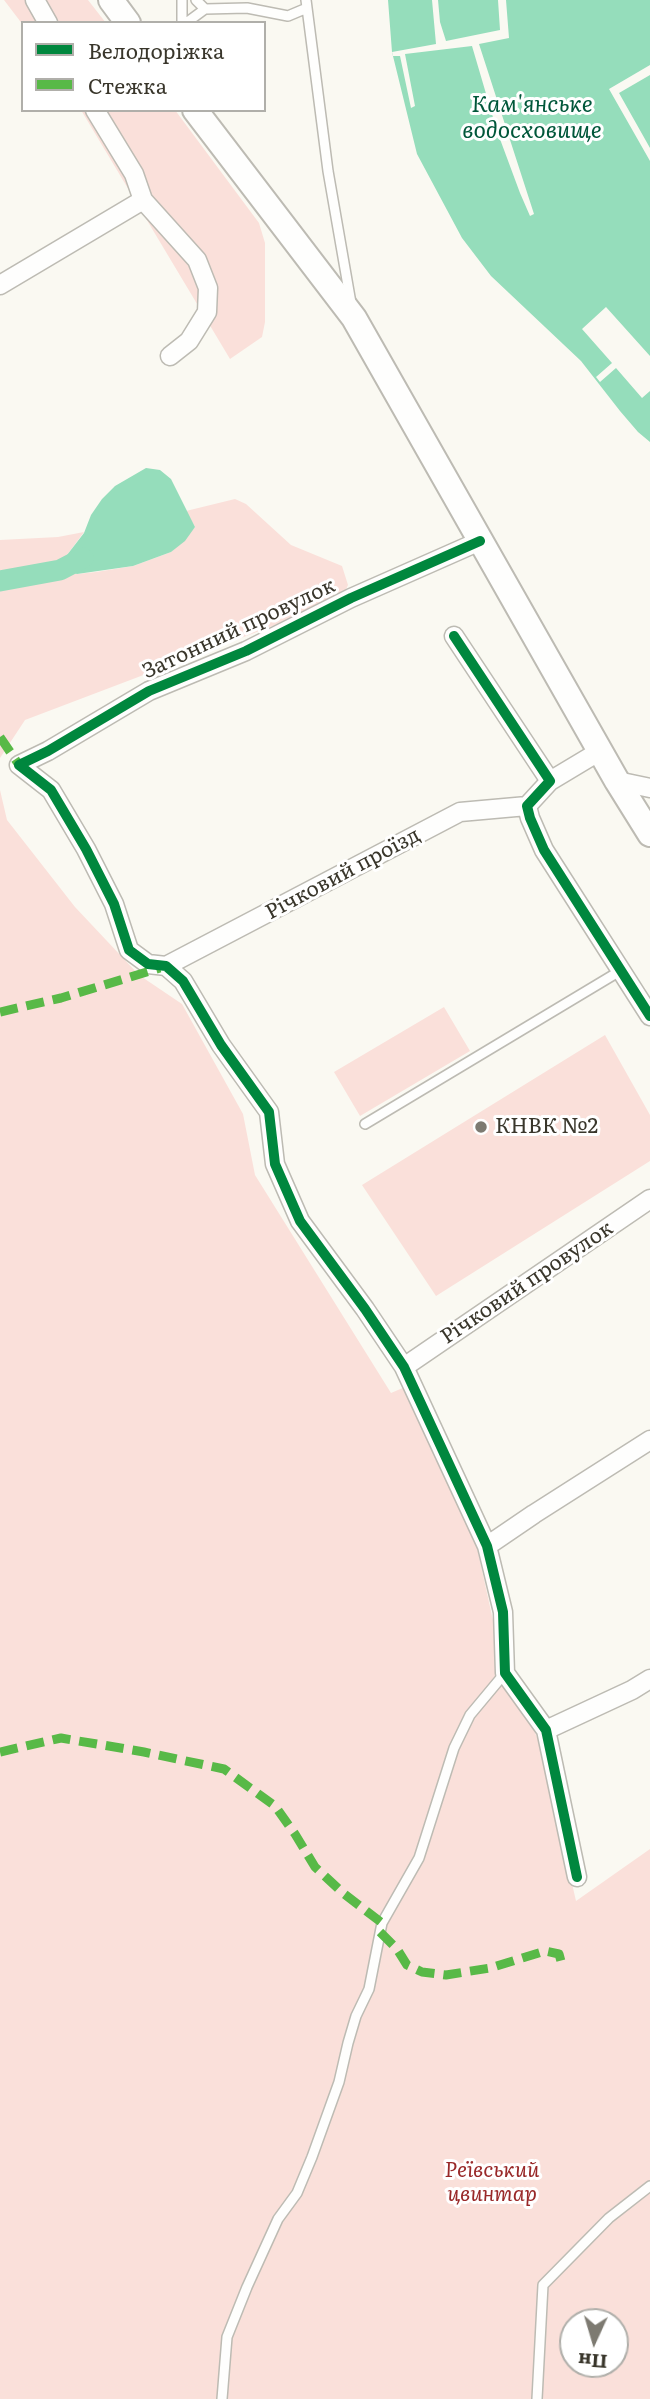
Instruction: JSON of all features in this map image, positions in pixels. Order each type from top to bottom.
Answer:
[{"type":"main road","points":[[111,0],[127,21]]},
{"type":"main road","points":[[197,112],[354,318],[617,781],[650,834]]},
{"type":"street","points":[[35,0],[47,21]]},
{"type":"street","points":[[96,112],[134,174],[143,200],[197,260],[208,288],[207,312],[189,341],[170,356]]},
{"type":"street","points":[[0,285],[143,200]]},
{"type":"street","name":"Затонний провулок","points":[[166,966],[148,964],[129,950],[114,904],[79,837],[51,790],[19,765],[48,751],[149,691],[246,651],[351,598],[480,541]]},
{"type":"street","points":[[454,636],[550,781]]},
{"type":"street","points":[[600,751],[550,781],[527,806],[544,850],[650,1016]]},
{"type":"street","points":[[617,781],[650,788]]},
{"type":"street","name":"Річковий проїзд","points":[[166,966],[460,812],[527,806]]},
{"type":"street","points":[[166,966],[183,981],[221,1045],[269,1112],[275,1164],[300,1221],[404,1367],[487,1546],[503,1612],[505,1673],[546,1730],[577,1877]]},
{"type":"street","name":"Річковий провулок","points":[[404,1367],[650,1199]]},
{"type":"street","points":[[487,1546],[650,1440]]},
{"type":"street","points":[[546,1730],[650,1678]]},
{"type":"lane","points":[[182,0],[184,21]]},
{"type":"lane","points":[[196,0],[205,9]]},
{"type":"lane","points":[[187,21],[205,9],[247,8],[288,16],[306,4],[328,171],[354,318]]},
{"type":"lane","points":[[365,1124],[620,971]]},
{"type":"lane","points":[[222,2399],[228,2337],[269,2239],[278,2220],[297,2193],[312,2157],[339,2082],[356,2016],[369,1989],[383,1923],[419,1858],[454,1748],[470,1716],[505,1673]]},
{"type":"lane","points":[[537,2399],[543,2285],[609,2218],[650,2186]]},
{"type":"green space","points":[[4,0],[88,0],[104,21],[21,21]]},
{"type":"green space","points":[[82,112],[176,112],[259,223],[265,243],[265,322],[262,337],[230,359]]},
{"type":"green space","points":[[235,499],[246,504],[291,545],[342,566],[348,585],[341,600],[25,720],[0,758],[0,540],[58,537],[84,532],[67,555],[66,571],[77,574],[133,566],[171,552],[195,527],[186,511]]},
{"type":"green space","name":"Реївський цвинтар","points":[[0,790],[7,820],[75,907],[139,975],[182,1004],[243,1114],[255,1175],[391,1393],[405,1387],[476,1543],[498,1643],[541,1747],[576,1901],[650,1849],[650,2399],[0,2399]]},
{"type":"green space","points":[[444,1007],[470,1051],[360,1116],[334,1072]]},
{"type":"green space","points":[[605,1035],[650,1115],[650,1161],[436,1296],[362,1185]]},
{"type":"water","name":"Кам'янське водосховище","points":[[388,0],[650,0],[650,442],[620,411],[581,361],[491,276],[462,238],[417,154],[392,52]]},
{"type":"water","points":[[146,468],[160,470],[171,479],[195,527],[185,541],[171,552],[133,566],[77,574],[63,570],[67,555],[84,533],[91,515],[102,499],[115,486]]},
{"type":"pier","points":[[432,0],[438,0],[440,22],[446,41],[500,30],[498,0],[506,0],[509,38],[479,44],[534,214],[530,216],[497,131],[472,46],[405,54],[415,106],[411,108],[400,56],[393,56],[392,52],[436,44]]},
{"type":"pier","points":[[650,65],[650,75],[619,93],[650,148],[650,161],[609,89]]},
{"type":"pier","points":[[606,307],[650,356],[650,391],[642,398],[616,368],[600,382],[596,377],[612,363],[582,329]]},
{"type":"waterway","points":[[0,581],[60,570],[83,558]]},
{"type":"marked path","points":[[0,737],[19,765]]},
{"type":"marked path","points":[[0,1012],[61,998],[160,968]]},
{"type":"marked path","points":[[0,1752],[61,1738],[224,1769],[275,1806],[315,1867],[382,1923]]},
{"type":"marked path","points":[[380,1932],[397,1949],[407,1965],[422,1972],[446,1975],[490,1968],[545,1951],[559,1954],[562,1965]]},
{"type":"cycle path","points":[[480,541],[351,598],[246,651],[149,691],[48,751],[19,765],[51,790],[114,904],[129,950],[148,964],[166,966],[183,981],[221,1045],[269,1112],[275,1164],[300,1221],[404,1367],[487,1546],[503,1612],[505,1673],[546,1730],[577,1877]]},
{"type":"cycle path","points":[[454,636],[550,781],[527,806],[530,818],[544,850],[650,1016]]},
{"type":"place","name":"КНВК №2","points":[[481,1127]]}]
